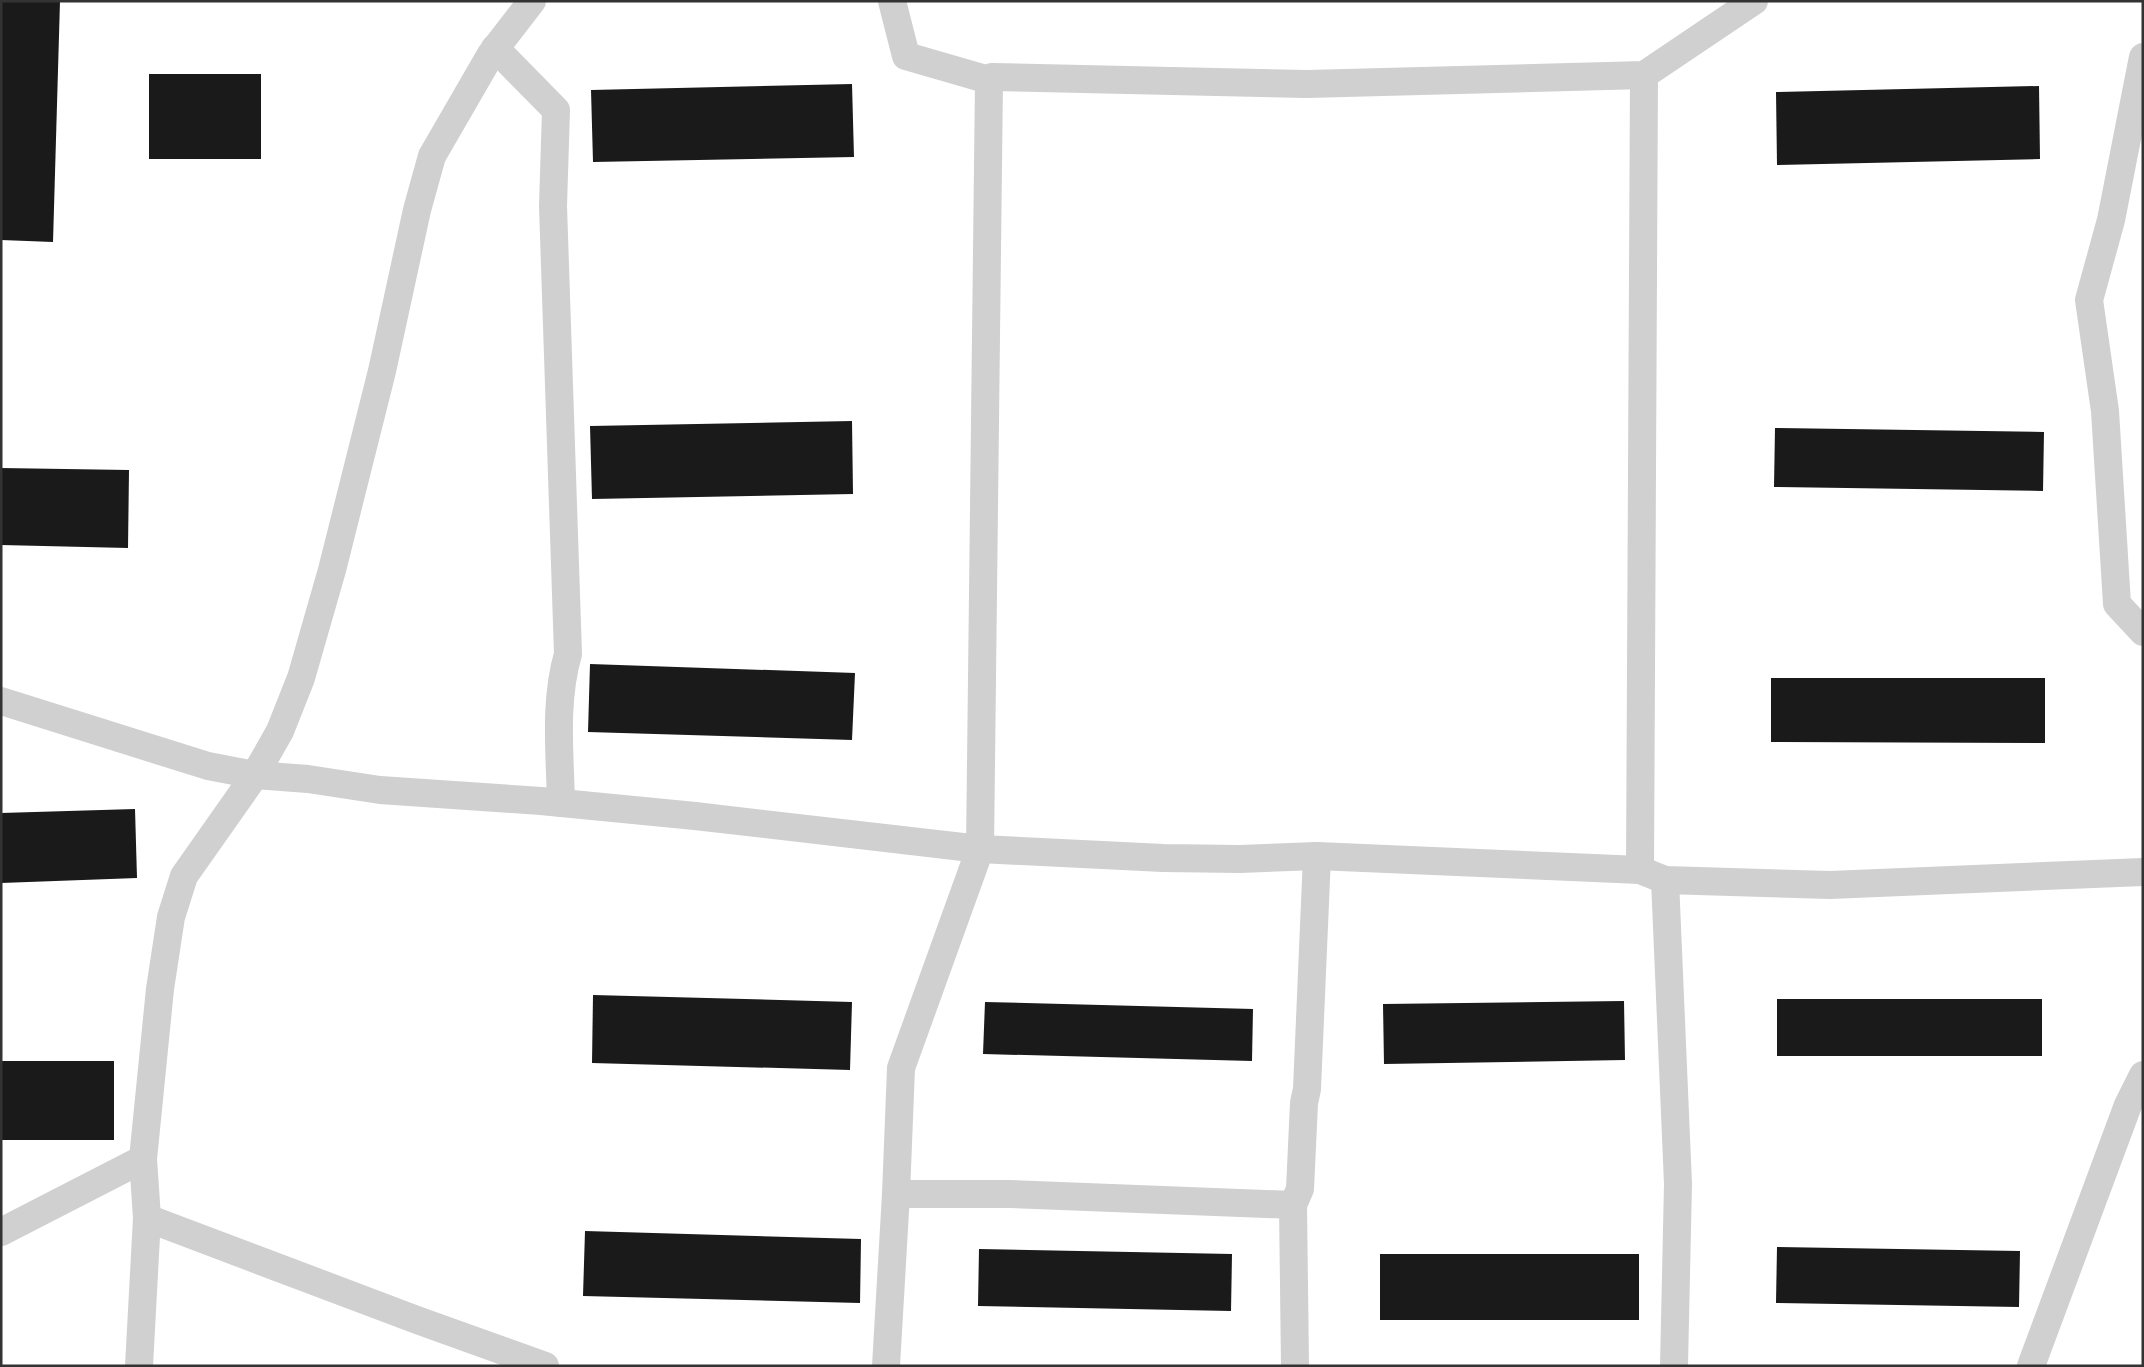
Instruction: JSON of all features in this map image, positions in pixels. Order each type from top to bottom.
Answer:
[{"type":"street","points":[[139,1366],[147,1218],[144,1159],[160,989],[171,917],[184,876],[255,775],[280,731],[301,678],[324,597],[382,371],[417,210],[432,156],[495,48],[532,1]]},
{"type":"street","points":[[892,1],[906,56],[990,80],[992,77],[1307,84],[1644,75],[1754,1]]},
{"type":"street","points":[[495,48],[556,110],[553,206],[556,344],[562,462],[564,596],[568,654],[562,672],[560,691],[561,803]]},
{"type":"street","points":[[2143,57],[2111,220],[2089,300],[2105,411],[2117,604],[2143,632]]},
{"type":"street","points":[[1640,870],[1644,75]]},
{"type":"street","points":[[886,1366],[901,1068],[980,850],[990,80]]},
{"type":"street","points":[[1,701],[166,754],[208,766],[255,775],[308,779],[380,790],[561,803],[695,816],[980,850],[1173,858],[1240,859],[1317,856],[1640,870],[1665,880],[1830,886],[2143,872]]},
{"type":"street","points":[[1296,1366],[1293,1205],[1300,1189],[1304,1103],[1308,1079],[1317,856]]},
{"type":"street","points":[[1665,880],[1678,1184],[1674,1366]]},
{"type":"street","points":[[2031,1366],[2128,1106],[2143,1075]]},
{"type":"street","points":[[1,1232],[144,1159]]},
{"type":"street","points":[[896,1194],[1019,1195],[1293,1205]]},
{"type":"street","points":[[147,1218],[545,1366]]},
{"type":"building","points":[[1,1],[60,1],[53,242],[1,240]]},
{"type":"building","points":[[149,74],[261,74],[261,159],[149,159]]},
{"type":"building","points":[[852,84],[854,157],[593,162],[591,90]]},
{"type":"building","points":[[2039,86],[2040,159],[1777,165],[1776,92]]},
{"type":"building","points":[[852,421],[853,494],[592,499],[590,426]]},
{"type":"building","points":[[1775,428],[2044,432],[2043,491],[1774,487]]},
{"type":"building","points":[[1,468],[129,470],[128,548],[1,545]]},
{"type":"building","points":[[590,664],[855,673],[852,740],[588,732]]},
{"type":"building","points":[[1771,678],[2045,678],[2045,743],[1771,742]]},
{"type":"building","points":[[135,809],[137,878],[1,883],[1,813]]},
{"type":"building","points":[[593,995],[852,1002],[850,1070],[592,1063]]},
{"type":"building","points":[[1777,999],[2042,999],[2042,1056],[1777,1056]]},
{"type":"building","points":[[1624,1001],[1625,1060],[1384,1064],[1383,1004]]},
{"type":"building","points":[[985,1002],[1253,1009],[1252,1061],[983,1054]]},
{"type":"building","points":[[1,1061],[114,1061],[114,1140],[1,1140]]},
{"type":"building","points":[[585,1231],[861,1239],[860,1303],[583,1296]]},
{"type":"building","points":[[1777,1247],[2020,1251],[2019,1307],[1776,1303]]},
{"type":"building","points":[[979,1249],[1232,1254],[1231,1311],[978,1306]]},
{"type":"building","points":[[1380,1254],[1639,1254],[1639,1320],[1380,1320]]}]
